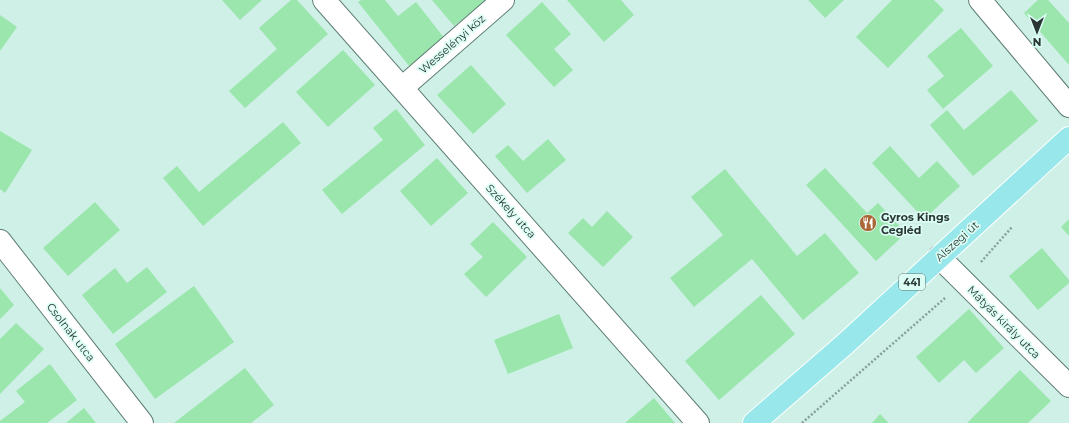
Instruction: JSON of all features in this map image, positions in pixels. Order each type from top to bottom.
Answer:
[{"type":"main road","name":"Alszegi út","points":[[754,423],[845,344],[1069,138]]},
{"type":"street","name":"Székely utca","points":[[324,0],[698,423]]},
{"type":"street","name":"Wesselényi köz","points":[[402,88],[503,0]]},
{"type":"street","points":[[980,0],[1069,106]]},
{"type":"street","name":"Csolnak utca","points":[[0,241],[142,423]]},
{"type":"street","name":"Mátyás király utca","points":[[939,257],[1069,386]]},
{"type":"path","points":[[802,423],[963,282],[1014,225]]},
{"type":"building","points":[[222,0],[262,0],[240,20]]},
{"type":"building","points":[[291,0],[297,0],[328,34],[245,108],[229,91],[277,49],[259,28]]},
{"type":"building","points":[[361,0],[385,0],[398,16],[416,2],[445,39],[410,67],[358,2]]},
{"type":"building","points":[[432,0],[487,0],[454,26]]},
{"type":"building","points":[[567,0],[621,0],[634,15],[604,42]]},
{"type":"building","points":[[808,0],[844,0],[825,18]]},
{"type":"building","points":[[892,0],[934,0],[944,10],[888,68],[856,37]]},
{"type":"building","points":[[1038,0],[1048,0],[1069,23],[1069,65],[1024,13]]},
{"type":"building","points":[[542,2],[571,34],[554,49],[573,70],[554,87],[506,35]]},
{"type":"building","points":[[0,15],[17,27],[0,51]]},
{"type":"building","points":[[961,28],[993,66],[943,109],[927,90],[944,76],[927,56]]},
{"type":"building","points":[[343,50],[375,85],[328,127],[296,92]]},
{"type":"building","points":[[471,65],[506,104],[473,134],[437,95]]},
{"type":"building","points":[[1011,90],[1038,121],[973,176],[930,125],[947,110],[964,130]]},
{"type":"building","points":[[396,109],[425,145],[342,214],[322,190],[383,140],[373,128]]},
{"type":"building","points":[[283,122],[301,143],[203,226],[163,178],[177,166],[199,192]]},
{"type":"building","points":[[0,131],[32,150],[5,193],[0,189]]},
{"type":"building","points":[[548,139],[566,160],[527,193],[495,156],[508,145],[523,161]]},
{"type":"building","points":[[890,146],[919,178],[937,161],[960,186],[924,219],[872,163]]},
{"type":"building","points":[[437,158],[468,193],[431,226],[400,191]]},
{"type":"building","name":"Gyros Kings Cegléd","points":[[825,168],[867,213],[878,203],[906,233],[876,261],[806,185]]},
{"type":"building","points":[[725,169],[797,256],[825,233],[859,273],[803,320],[752,259],[694,307],[670,278],[723,235],[691,197]]},
{"type":"building","points":[[95,202],[120,230],[68,276],[43,248]]},
{"type":"building","points":[[607,211],[633,237],[603,267],[568,233],[583,218],[592,227]]},
{"type":"building","points":[[1069,219],[1069,236],[1061,227]]},
{"type":"building","points":[[493,222],[527,257],[486,297],[464,274],[483,257],[470,244]]},
{"type":"building","points":[[1042,248],[1069,280],[1069,283],[1038,310],[1009,276]]},
{"type":"building","points":[[147,267],[167,292],[113,334],[82,295],[115,268],[127,283]]},
{"type":"building","points":[[194,286],[234,342],[155,399],[115,344]]},
{"type":"building","points":[[0,288],[14,305],[0,319]]},
{"type":"building","points":[[761,295],[795,334],[719,400],[685,361]]},
{"type":"building","points":[[969,309],[1004,348],[976,373],[964,360],[939,383],[916,357]]},
{"type":"building","points":[[559,314],[573,348],[508,374],[494,340]]},
{"type":"building","points":[[16,323],[44,349],[0,394],[0,339]]},
{"type":"building","points":[[50,364],[77,400],[47,423],[0,423],[0,421],[25,402],[16,391]]},
{"type":"building","points":[[245,368],[274,405],[251,423],[174,423]]},
{"type":"building","points":[[1020,370],[1051,401],[1028,423],[967,423]]},
{"type":"building","points":[[654,398],[675,423],[625,423]]},
{"type":"building","points":[[84,408],[96,423],[66,423]]},
{"type":"building","points":[[880,414],[889,423],[872,423]]},
{"type":"place","name":"Gyros Kings Cegléd","points":[[868,223]]}]
